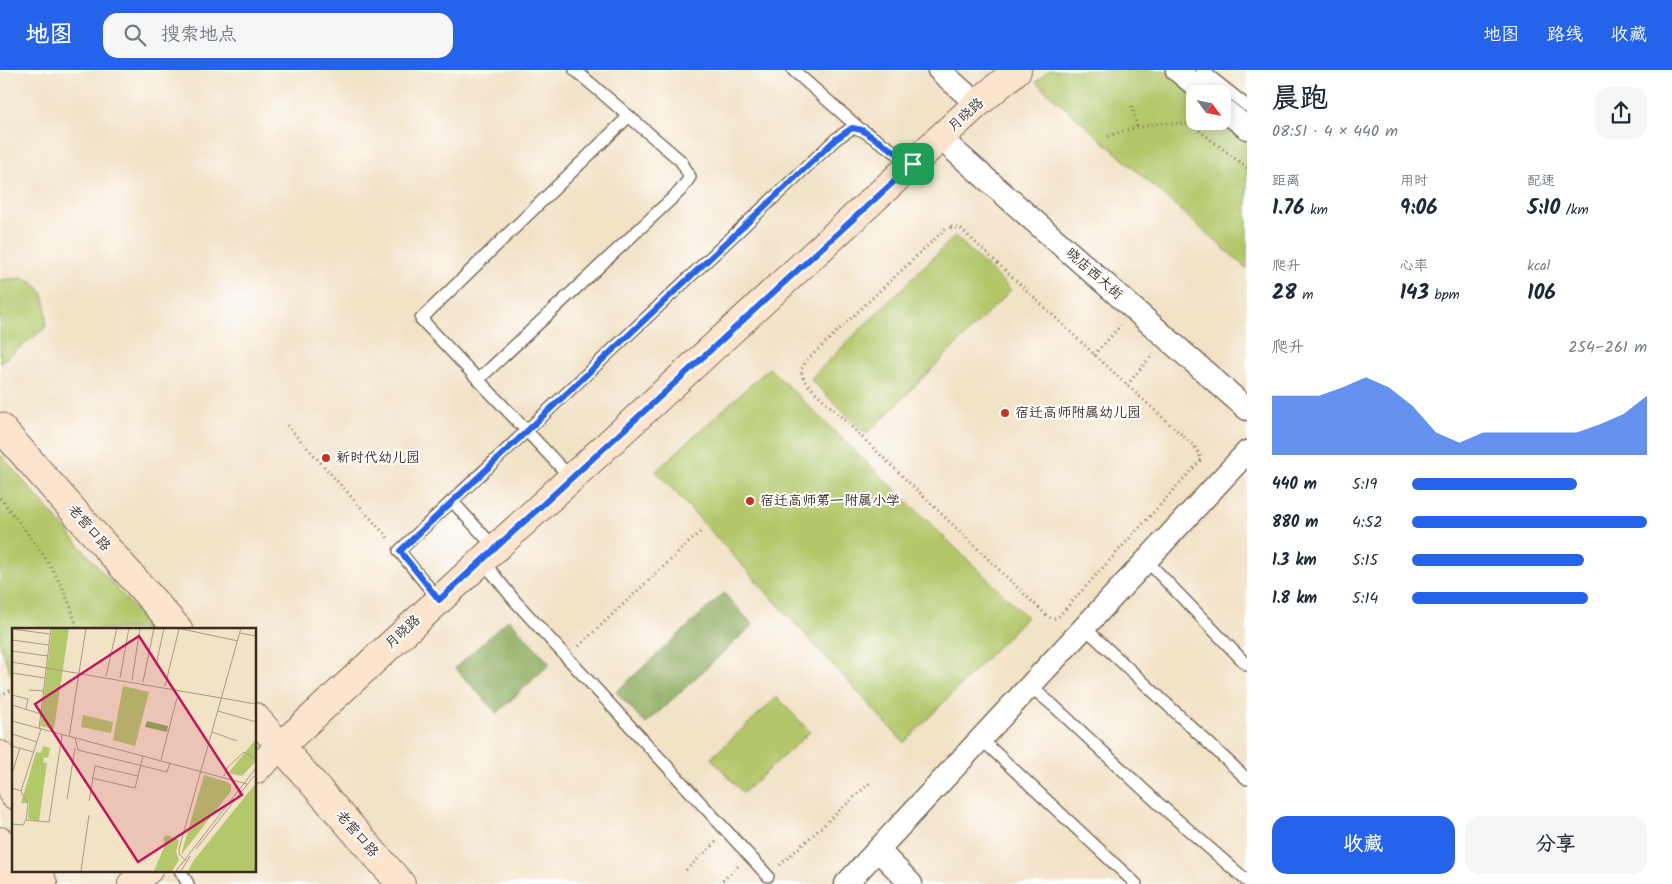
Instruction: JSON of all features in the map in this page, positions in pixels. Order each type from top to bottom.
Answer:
[{"type":"street","points":[[939,70],[978,104]]},
{"type":"street","name":"月晓路","points":[[256,769],[940,138],[1017,70]]},
{"type":"street","points":[[1177,70],[1195,85]]},
{"type":"street","points":[[1231,115],[1247,128]]},
{"type":"street","name":"晓店西大街","points":[[940,138],[1247,409]]},
{"type":"street","name":"老营口路","points":[[0,427],[177,628]]},
{"type":"street","points":[[846,884],[1247,452]]},
{"type":"street","name":"老营口路","points":[[256,718],[401,884]]},
{"type":"street","points":[[0,755],[12,789]]},
{"type":"street","points":[[0,840],[15,884]]},
{"type":"street","points":[[878,850],[911,884]]},
{"type":"street","points":[[39,872],[43,884]]},
{"type":"street","points":[[132,884],[146,872]]},
{"type":"lane","points":[[478,380],[680,191],[690,177],[681,161],[575,70]]},
{"type":"lane","points":[[793,70],[862,130],[913,164]]},
{"type":"lane","points":[[1202,70],[1247,106]]},
{"type":"lane","points":[[571,478],[421,319],[629,116]]},
{"type":"lane","points":[[439,600],[400,551],[836,139],[852,128],[862,130]]},
{"type":"lane","points":[[452,501],[489,554],[516,601],[768,876]]},
{"type":"lane","points":[[1146,560],[1247,665]]},
{"type":"lane","points":[[1084,627],[1247,779]]},
{"type":"lane","points":[[1030,686],[1056,707],[1159,804],[1247,881]]},
{"type":"lane","points":[[981,739],[1136,884]]},
{"type":"lane","points":[[181,872],[188,884]]},
{"type":"path","points":[[1132,106],[1137,127]]},
{"type":"path","points":[[1108,136],[1137,127],[1160,124],[1191,124],[1247,168]]},
{"type":"path","points":[[951,227],[961,229],[1127,385],[1193,445],[1199,453],[1201,460],[1058,617],[1052,619],[804,381],[801,370],[806,360],[945,229],[951,227]]},
{"type":"path","points":[[1094,355],[1134,309]]},
{"type":"path","points":[[1127,385],[1166,338]]},
{"type":"path","points":[[287,425],[400,551]]},
{"type":"path","points":[[0,498],[45,557],[72,608],[77,628]]},
{"type":"path","points":[[567,657],[702,530]]},
{"type":"path","points":[[0,695],[12,690]]},
{"type":"path","points":[[768,876],[872,781]]},
{"type":"path","points":[[686,870],[727,831]]},
{"type":"path","points":[[719,884],[749,855]]},
{"type":"green space","points":[[1049,70],[1167,70],[1186,86],[1186,130],[1231,130],[1231,126],[1247,136],[1247,269],[1036,82]]},
{"type":"green space","points":[[955,236],[1011,290],[869,432],[864,432],[812,381],[812,377]]},
{"type":"green space","points":[[24,278],[34,283],[41,291],[45,301],[45,328],[0,363],[0,280]]},
{"type":"green space","points":[[769,368],[1027,617],[904,743],[656,471]]},
{"type":"green space","points":[[0,454],[151,628],[12,628],[12,678],[0,645]]},
{"type":"green space","points":[[724,593],[753,625],[646,724],[616,692]]},
{"type":"green space","points":[[509,619],[550,664],[497,713],[455,668]]},
{"type":"green space","points":[[777,697],[810,732],[743,793],[711,758]]},
{"type":"place","name":"宿迁高师附属幼儿园","points":[[1005,413]]},
{"type":"place","name":"新时代幼儿园","points":[[326,458]]},
{"type":"place","name":"宿迁高师第一附属小学","points":[[750,501]]},
{"type":"route","points":[[852,128],[862,130],[913,164],[439,600],[400,551],[836,139],[852,128]]}]
